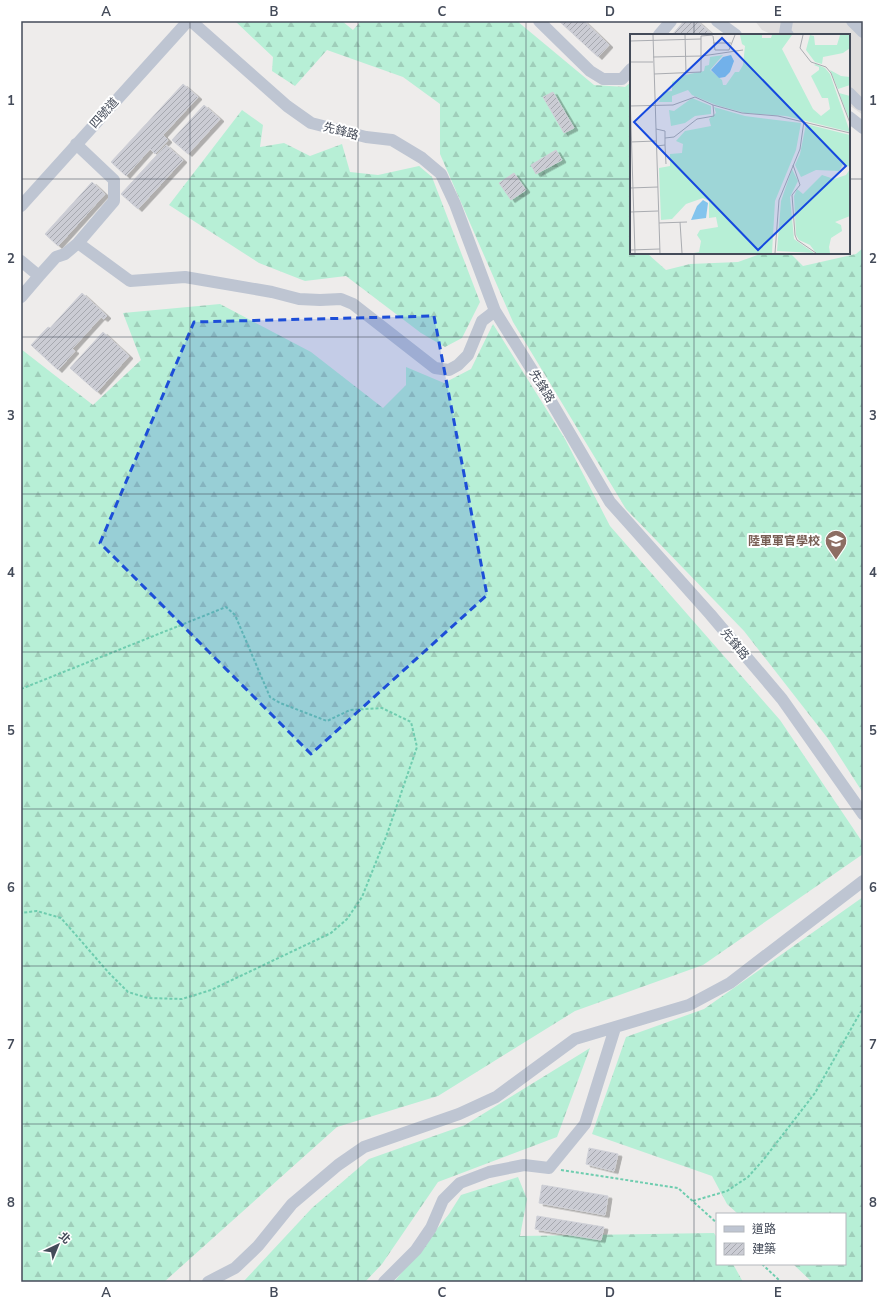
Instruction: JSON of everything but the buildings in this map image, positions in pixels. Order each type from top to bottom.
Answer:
[{"type":"street","name":"四號道","points":[[21,206],[188,21]]},
{"type":"street","name":"先鋒路","points":[[191,21],[287,106],[311,123],[366,137],[392,140],[422,158],[441,174],[455,204],[495,311],[542,386],[610,502],[710,614],[782,699],[863,814]]},
{"type":"street","points":[[539,21],[590,71],[603,79],[622,79],[630,70]]},
{"type":"street","points":[[660,34],[671,21]]},
{"type":"street","points":[[717,21],[735,34]]},
{"type":"street","points":[[786,34],[785,33],[787,21]]},
{"type":"street","points":[[852,21],[863,32]]},
{"type":"street","points":[[850,94],[863,105]]},
{"type":"street","points":[[850,119],[863,128]]},
{"type":"street","points":[[21,297],[56,258],[65,254],[78,243],[114,201],[114,180],[76,144]]},
{"type":"street","points":[[78,243],[130,281],[185,277],[272,292],[299,299],[341,299],[353,304],[435,368],[449,370],[458,365],[468,355],[482,321],[495,311]]},
{"type":"street","points":[[21,261],[39,276]]},
{"type":"street","points":[[208,1282],[235,1268],[258,1246],[292,1204],[338,1165],[364,1147],[459,1114],[496,1097],[575,1039],[689,1005],[730,983],[863,881]]},
{"type":"street","points":[[384,1282],[416,1250],[431,1228],[443,1200],[460,1183],[489,1172],[524,1165],[549,1168],[585,1124],[615,1028]]},
{"type":"path","points":[[21,688],[226,607],[235,615],[270,697],[280,703],[326,721],[350,710],[382,708],[411,722],[417,747],[386,837],[365,890],[348,919],[332,932],[211,990],[182,999],[148,998],[128,992],[109,973],[61,918],[37,911],[21,913]]},
{"type":"path","points":[[693,1201],[727,1191],[748,1177],[764,1159],[815,1093],[863,1008]]},
{"type":"path","points":[[549,1168],[678,1188],[716,1222]]},
{"type":"path","points":[[763,1265],[781,1282]]},
{"type":"highlighted area","points":[[434,316],[487,595],[311,754],[100,543],[194,322]]},
{"type":"shaded area","points":[[755,21],[863,21],[863,115],[850,106],[850,34],[771,34],[762,30]]},
{"type":"green space","points":[[235,21],[342,21],[353,30],[361,21],[517,21],[594,85],[625,87],[630,83],[630,254],[650,254],[666,270],[690,264],[738,262],[760,254],[791,254],[803,266],[856,254],[863,248],[863,793],[829,740],[744,631],[626,509],[513,322],[440,154],[440,104],[403,77],[327,50],[295,86],[272,71],[273,57]]},
{"type":"green space","points":[[242,110],[263,125],[260,147],[284,143],[310,156],[342,144],[350,172],[378,175],[419,166],[432,177],[480,302],[462,338],[445,347],[421,333],[346,276],[305,281],[259,263],[169,205]]},
{"type":"green space","points":[[220,304],[311,352],[383,408],[406,385],[406,367],[444,383],[471,369],[493,324],[565,439],[610,526],[780,720],[863,843],[863,854],[703,965],[575,1011],[438,1096],[337,1127],[164,1282],[21,1282],[21,349],[93,405],[141,360],[123,313]]},
{"type":"green space","points":[[863,897],[863,1282],[812,1282],[794,1265],[846,1265],[846,1213],[737,1213],[727,1204],[712,1176],[592,1134],[626,1037],[704,1009]]},
{"type":"green space","points":[[590,1048],[557,1137],[438,1182],[382,1264],[365,1282],[241,1282],[244,1281],[312,1208],[369,1159],[465,1125]]},
{"type":"green space","points":[[518,1177],[527,1199],[520,1236],[714,1233],[716,1236],[716,1265],[734,1265],[743,1282],[394,1282],[449,1214],[461,1195]]},
{"type":"place","name":"陸軍軍官學校","points":[[836,560]]}]
